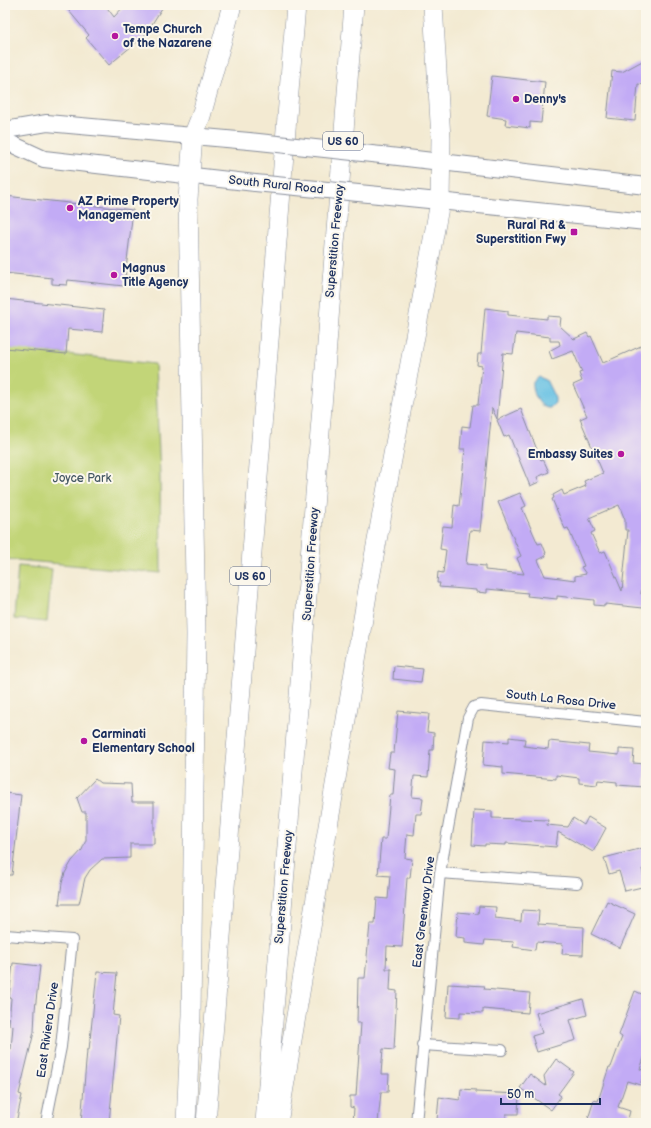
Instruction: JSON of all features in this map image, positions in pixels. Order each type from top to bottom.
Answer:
[{"type":"highway","points":[[186,1123],[191,1015],[196,634],[188,207],[193,136],[202,116],[232,5]]},
{"type":"highway","name":"US 60","points":[[206,1123],[296,5]]},
{"type":"highway","name":"Superstition Freeway","points":[[265,1123],[354,5]]},
{"type":"highway","points":[[278,1123],[368,589],[440,202],[441,162],[433,5]]},
{"type":"main road","points":[[5,130],[47,123],[249,141],[646,186]]},
{"type":"main road","name":"South Rural Road","points":[[5,141],[44,159],[244,182],[646,222]]},
{"type":"street","name":"South La Rosa Drive","points":[[474,707],[481,705],[646,722]]},
{"type":"street","name":"East Greenway Drive","points":[[416,1123],[422,1045],[440,873],[468,718],[474,707]]},
{"type":"street","points":[[440,873],[577,883]]},
{"type":"street","name":"East Riviera Drive","points":[[5,935],[72,940],[61,1047],[46,1123]]},
{"type":"street","points":[[422,1045],[502,1050]]},
{"type":"green space","name":"Joyce Park","points":[[5,347],[155,364],[160,475],[161,573],[5,559]]},
{"type":"green space","points":[[18,566],[52,569],[47,622],[14,619]]},
{"type":"water","points":[[539,377],[546,380],[555,398],[555,403],[550,408],[543,406],[535,395],[533,382]]},
{"type":"building","name":"Tempe Church of the Nazarene","points":[[64,5],[105,5],[114,17],[125,5],[164,5],[145,35],[109,65],[86,38],[89,35]]},
{"type":"building","points":[[646,59],[646,85],[638,84],[635,121],[607,118],[612,71],[622,72]]},
{"type":"building","name":"Denny's","points":[[492,76],[545,82],[541,123],[530,122],[530,128],[505,125],[506,119],[487,116]]},
{"type":"building","points":[[5,196],[133,210],[124,286],[68,280],[67,285],[52,284],[52,278],[5,273]]},
{"type":"building","points":[[5,299],[104,310],[102,332],[68,329],[66,354],[5,348]]},
{"type":"building","name":"Embassy Suites","points":[[485,308],[508,311],[508,315],[547,319],[547,316],[561,317],[560,326],[574,339],[587,333],[589,337],[591,336],[603,363],[641,346],[646,359],[646,550],[641,594],[643,594],[643,608],[605,604],[605,606],[594,605],[594,600],[557,596],[557,599],[527,596],[528,593],[487,589],[487,593],[476,592],[476,590],[439,587],[440,583],[437,583],[438,572],[443,573],[446,550],[440,549],[443,526],[452,527],[454,505],[459,506],[465,449],[460,449],[462,426],[470,427],[473,405],[478,405],[482,366],[477,365],[478,354],[481,354]],"holes":[[[516,333],[550,337],[550,341],[559,341],[560,345],[549,351],[552,359],[573,351],[582,372],[579,373],[582,381],[573,385],[587,416],[580,419],[603,473],[584,481],[586,486],[564,495],[562,490],[553,495],[554,498],[552,499],[565,529],[568,528],[584,566],[581,567],[586,574],[575,576],[575,580],[545,576],[538,560],[546,556],[546,553],[542,543],[538,544],[522,508],[526,506],[520,493],[498,502],[521,556],[517,558],[524,574],[485,570],[485,566],[466,564],[470,530],[480,531],[492,408],[497,419],[503,353],[513,354]],[[619,505],[625,520],[625,530],[628,530],[622,591],[605,551],[600,553],[591,533],[595,531],[589,518]]]},
{"type":"building","points":[[521,409],[541,460],[543,459],[549,472],[537,477],[539,482],[530,486],[509,435],[504,437],[497,420]]},
{"type":"building","points":[[394,666],[423,669],[421,682],[393,679]]},
{"type":"building","points":[[398,711],[429,714],[427,732],[434,733],[433,750],[430,750],[428,777],[414,776],[412,797],[423,798],[421,814],[416,814],[414,835],[407,834],[405,858],[412,859],[410,878],[407,878],[402,947],[387,946],[386,969],[391,969],[390,990],[397,991],[394,1050],[383,1049],[381,1074],[389,1074],[388,1092],[381,1092],[378,1123],[353,1123],[354,1108],[350,1107],[350,1096],[356,1096],[361,1023],[357,1023],[358,978],[365,978],[370,924],[375,924],[377,898],[388,899],[390,876],[378,875],[381,839],[386,839],[390,795],[393,795],[395,769],[388,768],[390,753],[394,753]]},
{"type":"building","points":[[509,737],[525,739],[524,746],[548,749],[549,741],[589,745],[588,752],[619,755],[619,749],[634,750],[633,763],[646,764],[645,787],[617,785],[617,782],[598,780],[597,785],[579,783],[579,778],[556,775],[556,779],[503,774],[503,767],[483,765],[485,740],[509,742]]},
{"type":"building","points":[[95,779],[100,783],[131,784],[132,802],[154,802],[154,844],[130,844],[130,858],[102,859],[90,870],[85,878],[79,904],[59,904],[65,873],[72,861],[82,850],[86,840],[86,812],[82,812],[77,798]]},
{"type":"building","points":[[5,793],[21,795],[12,875],[5,875]]},
{"type":"building","points":[[474,810],[492,811],[492,818],[548,820],[547,825],[568,827],[573,818],[584,825],[588,817],[606,828],[593,852],[558,832],[556,847],[506,843],[506,845],[472,845]]},
{"type":"building","points":[[643,848],[646,868],[642,869],[646,886],[625,891],[619,871],[609,874],[604,858]]},
{"type":"building","points":[[607,901],[635,914],[620,948],[591,934]]},
{"type":"building","points":[[479,906],[496,907],[495,918],[521,921],[522,910],[539,911],[538,924],[584,927],[583,955],[562,954],[563,944],[536,942],[535,950],[513,947],[514,942],[485,940],[484,945],[465,943],[465,938],[456,937],[458,912],[478,914]]},
{"type":"building","points":[[13,963],[40,966],[34,1032],[19,1094],[22,1095],[16,1123],[5,1123],[5,1048],[11,1049],[13,1026],[9,1025],[11,998],[9,997]]},
{"type":"building","points":[[97,972],[117,973],[113,1015],[119,1016],[109,1123],[81,1123],[87,1050],[89,1050]]},
{"type":"building","points":[[448,984],[485,986],[484,989],[530,993],[528,1013],[483,1009],[483,1013],[460,1012],[460,1018],[446,1017]]},
{"type":"building","points":[[635,991],[646,996],[646,1053],[640,1069],[645,1071],[640,1085],[627,1081],[618,1107],[630,1111],[627,1123],[592,1123],[593,1120],[588,1119],[594,1100],[598,1101],[609,1067],[611,1067],[622,1037],[619,1035]]},
{"type":"building","points":[[583,999],[587,1015],[570,1020],[576,1040],[537,1052],[532,1036],[542,1033],[536,1013]]},
{"type":"building","points":[[556,1059],[574,1072],[558,1094],[561,1096],[551,1110],[520,1088],[530,1074],[546,1086],[544,1076]]},
{"type":"building","points":[[461,1089],[476,1090],[476,1092],[519,1094],[518,1114],[506,1114],[506,1123],[469,1123],[437,1120],[439,1097],[460,1100]]},
{"type":"place","name":"Tempe Church of the Nazarene","points":[[115,36]]},
{"type":"place","name":"Denny's","points":[[516,99]]},
{"type":"place","name":"AZ Prime Property Management","points":[[70,208]]},
{"type":"place","name":"Rural Rd & Superstition Fwy","points":[[574,232]]},
{"type":"place","name":"Magnus Title Agency","points":[[114,275]]},
{"type":"place","name":"Embassy Suites","points":[[621,454]]},
{"type":"place","name":"Carminati Elementary School","points":[[84,741]]}]
